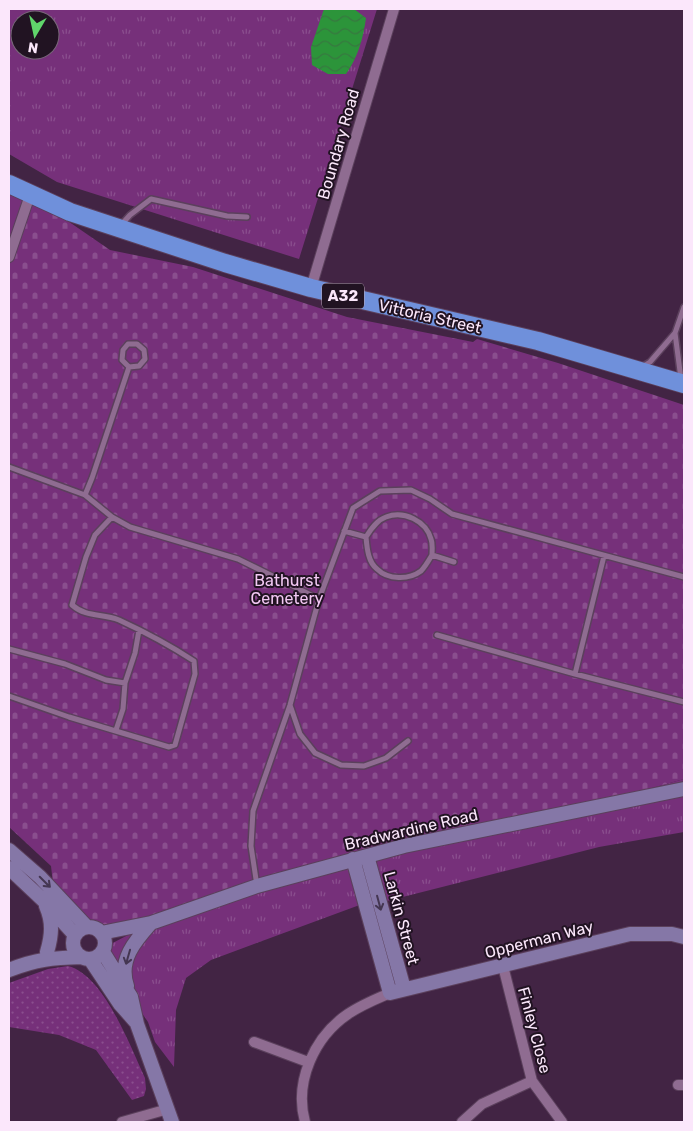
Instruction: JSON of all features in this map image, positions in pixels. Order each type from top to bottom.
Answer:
[{"type":"highway","name":"Vittoria Street","points":[[9,184],[70,212],[117,229],[311,288],[538,341],[683,384]]},
{"type":"main road","name":"Bradwardine Road","points":[[103,944],[151,923],[257,886],[353,859],[404,846],[684,789]]},
{"type":"main road","points":[[9,850],[40,876],[79,934]]},
{"type":"main road","name":"Larkin Street","points":[[367,856],[404,989]]},
{"type":"main road","name":"Larkin Street","points":[[353,859],[390,993]]},
{"type":"main road","points":[[9,868],[79,934]]},
{"type":"main road","points":[[44,901],[49,913],[52,932],[47,952]]},
{"type":"main road","points":[[151,923],[134,941],[127,955],[124,979],[131,997],[137,1024],[170,1116]]},
{"type":"main road","points":[[34,961],[79,934],[97,930],[131,997]]},
{"type":"main road","points":[[79,934],[74,949],[86,958],[137,1024]]},
{"type":"main road","name":"Opperman Way","points":[[390,993],[630,934],[672,934],[684,937]]},
{"type":"main road","points":[[9,970],[34,961],[50,958],[98,957],[103,944]]},
{"type":"street","name":"Boundary Road","points":[[311,288],[394,9]]},
{"type":"street","points":[[9,257],[30,195]]},
{"type":"street","name":"Finley Close","points":[[503,966],[532,1081],[562,1122]]},
{"type":"street","points":[[305,1122],[303,1094],[308,1062],[327,1032],[338,1021],[359,1008],[390,993]]},
{"type":"street","points":[[254,1042],[308,1062]]},
{"type":"street","points":[[462,1122],[482,1104],[532,1081]]},
{"type":"street","points":[[122,1122],[170,1116]]},
{"type":"lane","points":[[117,229],[150,198],[227,216],[247,217]]},
{"type":"lane","points":[[637,370],[650,362],[675,333],[684,307]]},
{"type":"lane","points":[[675,333],[683,384]]},
{"type":"lane","points":[[128,344],[137,344],[144,350],[145,359],[139,366],[129,367],[122,360],[122,350],[128,344]]},
{"type":"lane","points":[[84,495],[92,478],[129,367]]},
{"type":"lane","points":[[9,467],[84,495],[112,517],[130,527],[238,559],[319,599]]},
{"type":"lane","points":[[257,886],[251,846],[254,811],[290,705],[319,599],[353,508],[380,491],[411,490],[430,499],[452,514],[684,576]]},
{"type":"lane","points":[[408,515],[423,525],[431,539],[432,555],[421,571],[406,578],[392,577],[376,569],[367,551],[366,537],[372,527],[386,517],[408,515]]},
{"type":"lane","points":[[9,696],[69,717],[169,747],[175,745],[195,674],[194,661],[172,647],[117,619],[80,612],[72,604],[86,557],[95,535],[112,517]]},
{"type":"lane","points":[[344,531],[366,537]]},
{"type":"lane","points":[[432,555],[454,562]]},
{"type":"lane","points":[[575,674],[604,556]]},
{"type":"lane","points":[[116,730],[123,709],[126,683],[139,630]]},
{"type":"lane","points":[[437,634],[575,674],[684,702]]},
{"type":"lane","points":[[9,649],[65,664],[106,680],[126,683]]},
{"type":"lane","points":[[290,705],[300,734],[315,753],[341,765],[364,766],[386,758],[408,740]]},
{"type":"green space","points":[[9,9],[377,9],[299,259],[57,182],[9,154]]},
{"type":"green space","points":[[9,182],[30,195],[9,257]]},
{"type":"green space","name":"Bathurst Cemetery","points":[[30,195],[110,250],[193,267],[347,317],[473,342],[477,339],[558,363],[684,405],[684,779],[556,815],[404,846],[176,915],[97,929],[92,928],[54,892],[51,866],[9,827],[9,257]]},
{"type":"green space","points":[[684,779],[684,832],[599,847],[379,903],[367,856],[556,815]]},
{"type":"green space","points":[[353,859],[365,903],[211,960],[186,978],[176,1010],[174,1067],[155,1042],[148,1022],[131,997],[105,947],[151,923]]},
{"type":"green space","points":[[68,966],[81,972],[93,983],[114,1013],[145,1078],[146,1089],[144,1096],[132,1100],[96,1050],[59,1035],[9,1027],[9,983],[48,969]]},
{"type":"water","points":[[324,9],[354,9],[366,18],[359,48],[346,74],[328,74],[312,65],[311,47]]}]
